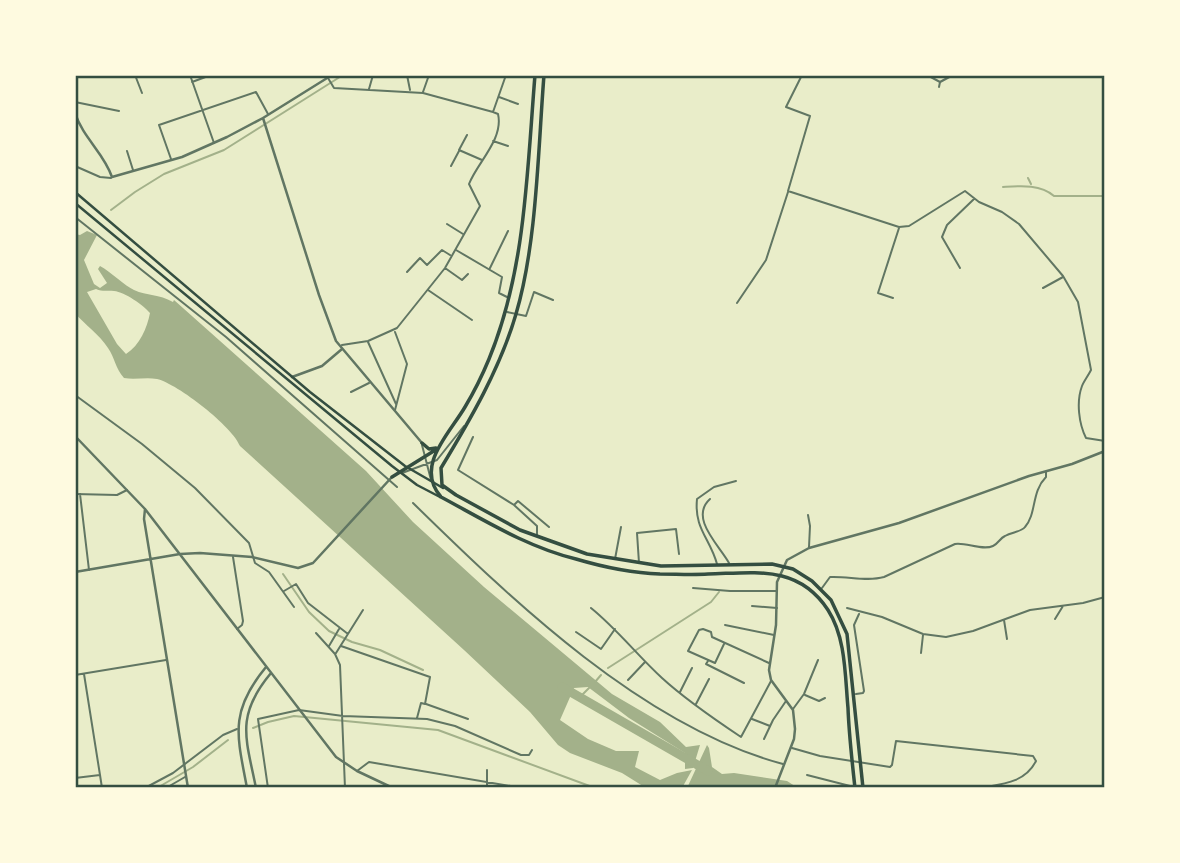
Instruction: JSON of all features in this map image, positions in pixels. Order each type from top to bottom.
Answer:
[{"type":"highway","points":[[535,75],[523,218],[510,298],[474,392],[438,447],[432,464],[433,484],[441,497],[496,527],[538,547],[593,564],[656,574],[779,574],[812,592],[834,621],[843,657],[855,788]]},
{"type":"highway","points":[[544,75],[528,256],[516,314],[490,379],[441,468],[440,480],[444,488],[537,538],[587,554],[639,564],[682,566],[757,562],[783,566],[798,572],[821,589],[839,613],[847,634],[863,788]]},
{"type":"highway","points":[[422,443],[429,449],[438,447]]},
{"type":"highway","points":[[391,477],[438,447]]},
{"type":"main road","points":[[75,192],[292,377],[405,466],[444,488]]},
{"type":"main road","points":[[75,203],[399,472],[441,497]]},
{"type":"street","points":[[135,75],[142,93]]},
{"type":"street","points":[[190,75],[214,144]]},
{"type":"street","points":[[192,82],[211,75]]},
{"type":"street","points":[[369,90],[373,75]]},
{"type":"street","points":[[407,75],[410,92]]},
{"type":"street","points":[[423,93],[429,75]]},
{"type":"street","points":[[493,112],[506,75]]},
{"type":"street","points":[[737,303],[766,260],[810,116],[786,107],[802,75]]},
{"type":"street","points":[[927,75],[939,84],[953,75]]},
{"type":"street","points":[[75,166],[100,177],[112,177],[172,160],[214,144],[263,120],[330,77],[334,88],[423,93],[498,114],[499,122],[493,141],[469,184],[480,206],[445,268],[394,330],[341,348],[322,366],[292,377]]},
{"type":"street","points":[[172,160],[159,125],[256,92],[268,115]]},
{"type":"street","points":[[499,97],[517,104]]},
{"type":"street","points":[[75,102],[118,111]]},
{"type":"street","points":[[75,113],[83,133],[108,165],[112,177]]},
{"type":"street","points":[[263,120],[325,314],[341,348],[422,443],[433,484]]},
{"type":"street","points":[[451,166],[467,135]]},
{"type":"street","points":[[493,141],[508,146]]},
{"type":"street","points":[[459,150],[483,161]]},
{"type":"street","points":[[127,151],[133,171]]},
{"type":"street","points":[[788,191],[900,227],[909,226],[965,191],[1019,224],[1063,276],[1078,302],[1090,362],[1090,370],[1082,385],[1079,401],[1082,429],[1086,438],[1105,441]]},
{"type":"street","points":[[960,268],[942,237],[947,225],[975,198]]},
{"type":"street","points":[[75,218],[226,337],[397,487]]},
{"type":"street","points":[[447,224],[464,234]]},
{"type":"street","points":[[893,298],[878,293],[900,227]]},
{"type":"street","points":[[490,269],[508,231]]},
{"type":"street","points":[[455,249],[502,277],[499,293],[510,298]]},
{"type":"street","points":[[407,272],[420,258],[427,265],[442,250],[451,255]]},
{"type":"street","points":[[445,268],[463,280],[468,274]]},
{"type":"street","points":[[1044,288],[1063,276]]},
{"type":"street","points":[[427,289],[472,320]]},
{"type":"street","points":[[506,312],[526,316],[534,292],[553,300]]},
{"type":"street","points":[[394,330],[407,364],[395,411]]},
{"type":"street","points":[[368,341],[396,405]]},
{"type":"street","points":[[351,391],[370,383]]},
{"type":"street","points":[[75,395],[142,444],[195,488],[249,543],[255,563],[269,572],[294,607]]},
{"type":"street","points":[[399,472],[432,464],[465,426]]},
{"type":"street","points":[[75,436],[145,509],[330,750],[357,771],[393,788]]},
{"type":"street","points":[[473,437],[458,470],[514,505],[537,526],[537,538]]},
{"type":"street","points":[[591,608],[616,628],[645,662],[680,693],[741,737],[771,680],[770,663],[778,608],[779,574],[783,566],[796,554],[899,523],[1105,451]]},
{"type":"street","points":[[821,589],[830,577],[846,576],[873,580],[884,578],[955,544],[994,546],[1006,535],[1023,530],[1030,519],[1035,494],[1046,477],[1046,472]]},
{"type":"street","points":[[75,572],[180,554],[252,557],[298,568],[313,562],[391,477]]},
{"type":"street","points":[[717,565],[710,546],[701,533],[696,510],[697,499],[714,487],[736,481]]},
{"type":"street","points":[[75,494],[117,495],[128,489]]},
{"type":"street","points":[[80,494],[89,570]]},
{"type":"street","points":[[710,499],[703,506],[701,516],[717,547],[730,564]]},
{"type":"street","points":[[514,505],[518,501],[549,527]]},
{"type":"street","points":[[413,503],[532,615],[605,672],[670,715],[706,734],[750,755],[785,764]]},
{"type":"street","points":[[145,509],[144,519],[188,788]]},
{"type":"street","points":[[808,515],[809,548]]},
{"type":"street","points":[[615,560],[621,527]]},
{"type":"street","points":[[639,564],[637,533],[676,529],[679,554]]},
{"type":"street","points":[[233,555],[243,621],[237,629]]},
{"type":"street","points":[[284,590],[296,584],[308,603],[347,636]]},
{"type":"street","points":[[693,588],[778,591]]},
{"type":"street","points":[[75,597],[75,604]]},
{"type":"street","points":[[847,608],[882,617],[923,634],[954,636],[1030,610],[1083,603],[1105,597]]},
{"type":"street","points":[[1055,619],[1064,605]]},
{"type":"street","points":[[752,606],[778,608]]},
{"type":"street","points":[[335,654],[363,610]]},
{"type":"street","points":[[855,694],[864,691],[854,625],[859,612]]},
{"type":"street","points":[[1003,619],[1007,639]]},
{"type":"street","points":[[725,625],[775,636]]},
{"type":"street","points":[[329,646],[340,628]]},
{"type":"street","points":[[576,632],[601,649],[616,628]]},
{"type":"street","points":[[724,644],[715,663],[688,651],[699,631],[703,629],[724,644],[770,663]]},
{"type":"street","points":[[316,633],[335,654],[341,668],[345,788]]},
{"type":"street","points":[[921,653],[923,634]]},
{"type":"street","points":[[342,645],[430,677],[425,704]]},
{"type":"street","points":[[75,675],[166,660]]},
{"type":"street","points":[[708,660],[706,664],[744,683]]},
{"type":"street","points":[[793,710],[804,694],[818,660]]},
{"type":"street","points":[[628,680],[645,662]]},
{"type":"street","points":[[247,788],[237,729],[245,698],[266,667]]},
{"type":"street","points":[[680,693],[692,668]]},
{"type":"street","points":[[256,788],[246,719],[253,696],[271,673]]},
{"type":"street","points":[[83,674],[102,788]]},
{"type":"street","points":[[696,705],[709,679]]},
{"type":"street","points":[[771,680],[793,710],[795,733],[775,788]]},
{"type":"street","points":[[804,694],[819,701],[825,698]]},
{"type":"street","points":[[764,739],[787,701]]},
{"type":"street","points":[[417,719],[421,703],[468,719]]},
{"type":"street","points":[[268,788],[258,719],[300,712],[343,717],[427,719],[455,726],[521,755],[529,755],[532,750]]},
{"type":"street","points":[[751,718],[770,726]]},
{"type":"street","points":[[145,788],[173,773],[223,735],[237,729]]},
{"type":"street","points":[[791,747],[820,756],[890,767],[896,741],[1033,756],[1036,761],[1021,779],[980,788]]},
{"type":"street","points":[[357,771],[369,762],[522,788]]},
{"type":"street","points":[[486,770],[487,788]]},
{"type":"street","points":[[75,778],[100,775]]},
{"type":"street","points":[[807,775],[855,788]]},
{"type":"street","points":[[166,788],[186,776]]},
{"type":"shaded area","points":[[87,231],[97,235],[84,260],[94,284],[100,288],[107,283],[98,269],[100,266],[134,290],[173,302],[174,300],[366,471],[413,522],[484,587],[612,694],[660,722],[686,747],[700,745],[693,768],[685,769],[685,753],[629,718],[588,687],[574,688],[560,720],[588,739],[616,751],[639,751],[635,767],[660,780],[692,770],[682,788],[646,788],[622,773],[570,753],[558,745],[530,712],[240,446],[216,418],[191,397],[157,379],[124,378],[104,343],[75,313],[75,234],[80,235]],"holes":[[[98,290],[123,294],[150,313],[142,336],[126,354],[117,344],[87,292]]]},
{"type":"shaded area","points":[[707,745],[712,767],[722,774],[734,773],[787,781],[798,788],[687,788]]},
{"type":"waterway","points":[[111,210],[164,174],[224,150],[343,75]]},
{"type":"waterway","points":[[1028,178],[1031,184]]},
{"type":"waterway","points":[[1003,187],[1036,188],[1054,196],[1105,196]]},
{"type":"waterway","points":[[283,574],[309,612],[329,631],[423,670]]},
{"type":"waterway","points":[[608,668],[711,602],[719,592]]},
{"type":"waterway","points":[[595,682],[601,675]]},
{"type":"waterway","points":[[562,687],[708,771]]},
{"type":"waterway","points":[[580,697],[589,688]]},
{"type":"waterway","points":[[253,728],[294,716],[438,730],[595,788]]},
{"type":"waterway","points":[[157,788],[193,767],[228,740]]}]
